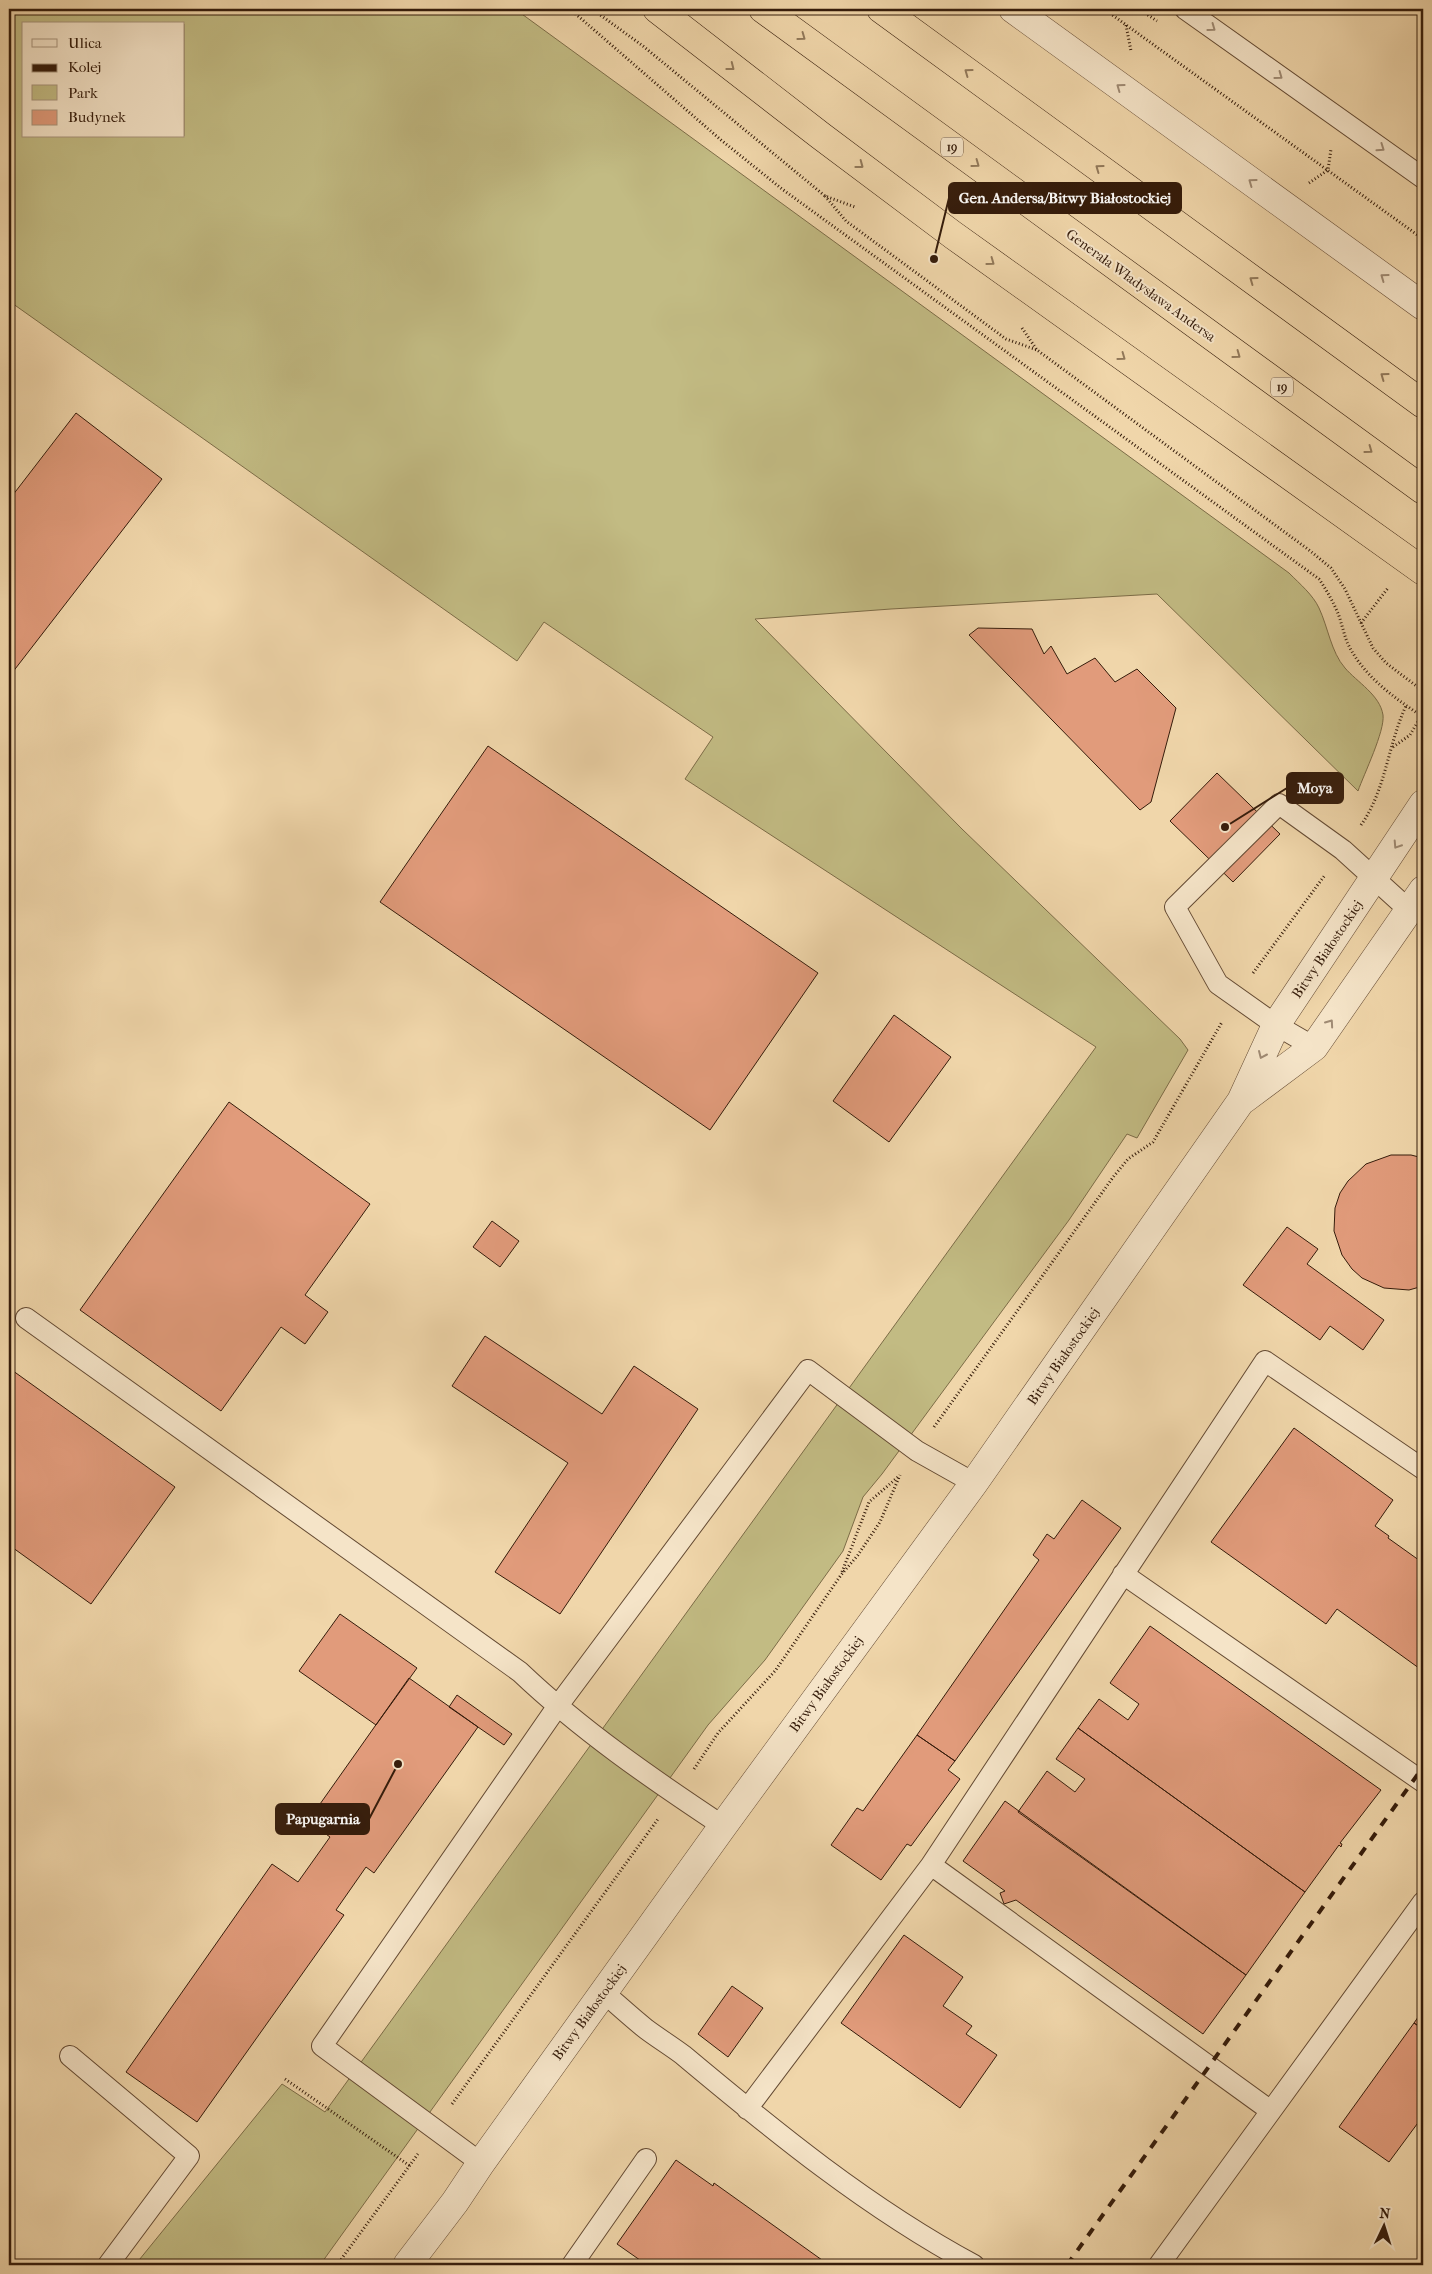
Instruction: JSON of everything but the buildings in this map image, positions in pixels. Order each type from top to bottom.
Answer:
[{"type":"highway","points":[[657,9],[821,136],[993,264],[1423,571]]},
{"type":"highway","name":"Generała Władysława Andersa","points":[[763,9],[1423,490]]},
{"type":"highway","points":[[881,9],[1423,404]]},
{"type":"street","points":[[1013,9],[1423,306]]},
{"type":"street","name":"Bitwy Białostockiej","points":[[407,2265],[455,2202],[481,2162],[603,1992],[974,1483],[1242,1101],[1276,1025],[1423,804]]},
{"type":"street","name":"Bitwy Białostockiej","points":[[1242,1101],[1314,1046],[1416,900]]},
{"type":"lane","points":[[1185,9],[1423,178]]},
{"type":"lane","points":[[1314,1046],[1276,1025],[1218,984],[1175,907],[1279,804],[1343,850],[1375,878],[1416,900]]},
{"type":"lane","points":[[26,1318],[520,1672],[557,1707],[676,1795],[723,1826]]},
{"type":"lane","points":[[747,2109],[931,1865],[1265,1361],[1423,1469]]},
{"type":"lane","points":[[481,2162],[322,2046],[557,1707],[808,1370],[917,1451],[974,1483]]},
{"type":"lane","points":[[1123,1574],[1423,1782]]},
{"type":"lane","points":[[931,1865],[1271,2112]]},
{"type":"lane","points":[[1159,2265],[1423,1902]]},
{"type":"lane","points":[[603,1992],[747,2109],[854,2192],[928,2240],[974,2265]]},
{"type":"lane","points":[[70,2056],[189,2156],[108,2265]]},
{"type":"lane","points":[[572,2265],[646,2159]]},
{"type":"path","points":[[570,9],[721,140],[782,189],[1319,579],[1329,594],[1347,641],[1357,660],[1373,679],[1406,706],[1423,715],[1410,735],[1393,748]]},
{"type":"path","points":[[592,9],[642,46],[824,196],[846,222],[1006,339],[1037,350],[1331,568],[1345,589],[1372,648],[1386,663],[1423,691]]},
{"type":"path","points":[[1104,9],[1423,239]]},
{"type":"path","points":[[1126,25],[1132,53]]},
{"type":"path","points":[[1305,187],[1328,170],[1331,148]]},
{"type":"path","points":[[824,196],[863,209]]},
{"type":"path","points":[[1019,324],[1037,350]]},
{"type":"path","points":[[917,1451],[1114,1176],[1128,1159],[1153,1142],[1236,997],[1368,816],[1393,748],[1396,726],[1406,706]]},
{"type":"path","points":[[337,2265],[676,1795],[718,1733],[775,1671],[841,1576],[858,1555],[880,1522],[901,1475],[869,1502],[841,1576]]},
{"type":"path","points":[[285,2079],[410,2166]]},
{"type":"green space","points":[[9,9],[515,9],[1289,573],[1316,603],[1336,655],[1345,668],[1373,695],[1381,708],[1383,722],[1378,742],[1358,791],[1157,594],[891,609],[755,619],[962,829],[1180,1039],[1188,1050],[1137,1138],[1127,1134],[1069,1220],[882,1474],[863,1497],[843,1551],[765,1660],[708,1725],[320,2265],[135,2265],[282,2084],[325,2112],[1096,1047],[685,779],[713,737],[544,622],[517,661],[9,301]]},
{"type":"railway","points":[[1067,2265],[1423,1767]]},
{"type":"place","name":"Gen. Andersa/Bitwy Białostockiej","points":[[934,259]]},
{"type":"place","name":"Moya","points":[[1225,827]]},
{"type":"place","name":"Papugarnia","points":[[398,1764]]}]
